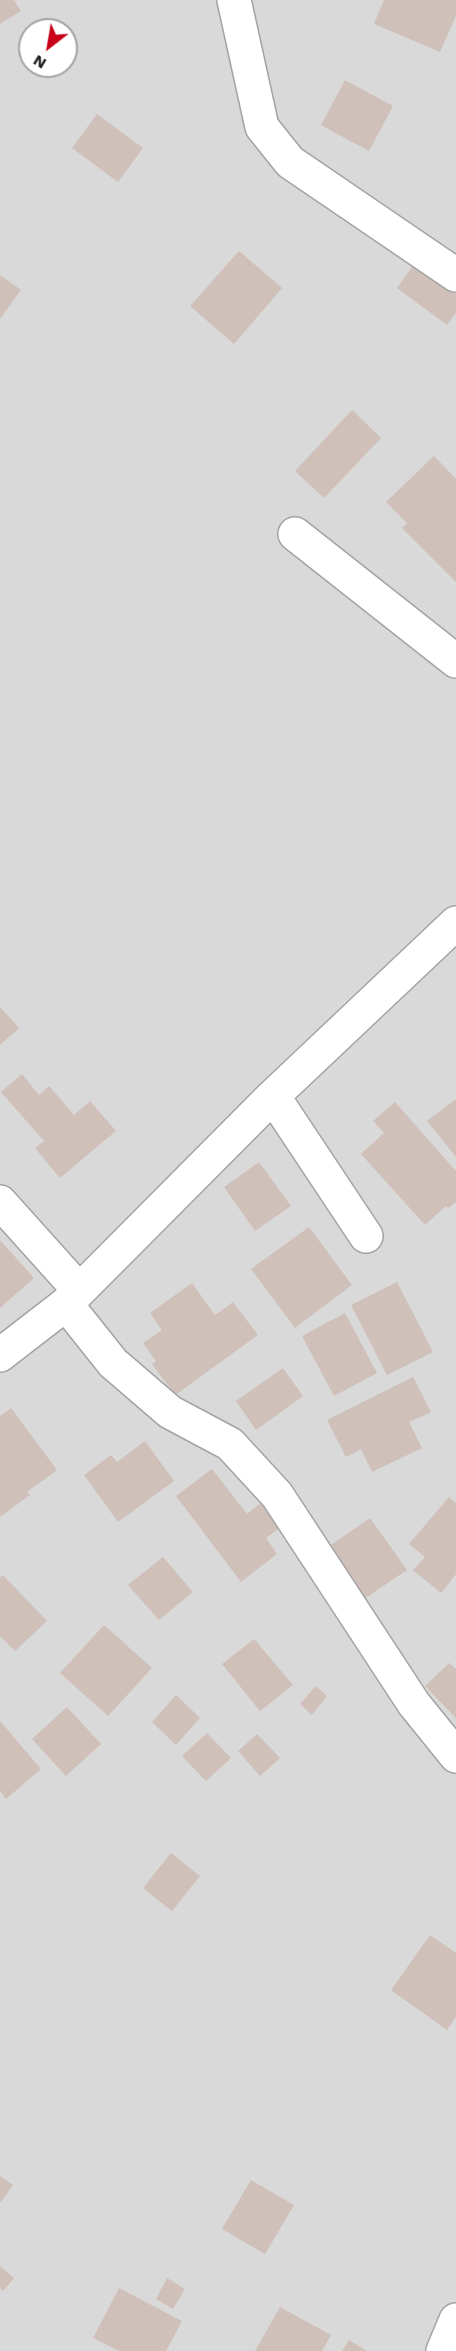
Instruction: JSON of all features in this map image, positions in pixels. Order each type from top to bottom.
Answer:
[{"type":"street","points":[[234,0],[262,127],[290,162],[456,275]]},
{"type":"street","points":[[295,534],[456,661]]},
{"type":"street","points":[[0,1355],[72,1297],[273,1096],[456,924]]},
{"type":"street","points":[[273,1096],[366,1236]]},
{"type":"street","points":[[0,1202],[72,1297],[112,1363],[170,1412],[230,1444],[277,1496],[414,1704],[456,1756]]},
{"type":"street","points":[[443,2351],[456,2320]]},
{"type":"shaded area","points":[[0,0],[456,0],[456,2351],[0,2351]]},
{"type":"building","points":[[0,0],[14,0],[21,11],[0,24]]},
{"type":"building","points":[[384,0],[456,0],[456,16],[440,52],[374,24]]},
{"type":"building","points":[[345,80],[393,106],[369,151],[321,125]]},
{"type":"building","points":[[97,114],[143,148],[118,182],[72,148]]},
{"type":"building","points":[[239,251],[282,288],[234,344],[190,306]]},
{"type":"building","points":[[415,263],[456,293],[456,313],[447,325],[397,288]]},
{"type":"building","points":[[0,275],[21,290],[0,319]]},
{"type":"building","points":[[352,410],[381,438],[324,498],[295,471]]},
{"type":"building","points":[[434,456],[456,479],[456,582],[402,528],[407,523],[386,502]]},
{"type":"building","points":[[0,1007],[19,1028],[0,1045]]},
{"type":"building","points":[[22,1074],[39,1095],[49,1086],[74,1115],[90,1101],[116,1131],[60,1178],[35,1148],[44,1141],[1,1092]]},
{"type":"building","points":[[456,1099],[456,1157],[427,1121]]},
{"type":"building","points":[[395,1102],[456,1171],[456,1202],[448,1208],[446,1206],[425,1225],[361,1154],[384,1133],[373,1121]]},
{"type":"building","points":[[259,1162],[291,1206],[255,1231],[224,1187]]},
{"type":"building","points":[[309,1227],[352,1285],[295,1328],[251,1269]]},
{"type":"building","points":[[0,1240],[34,1278],[0,1308]]},
{"type":"building","points":[[397,1282],[433,1352],[387,1375],[351,1305]]},
{"type":"building","points":[[192,1283],[215,1315],[233,1302],[258,1335],[175,1395],[152,1364],[156,1361],[143,1343],[162,1330],[150,1313]]},
{"type":"building","points":[[345,1313],[377,1373],[334,1396],[302,1336]]},
{"type":"building","points":[[283,1368],[303,1396],[256,1430],[236,1401]]},
{"type":"building","points":[[413,1377],[431,1412],[409,1422],[422,1448],[372,1472],[361,1449],[346,1457],[327,1420]]},
{"type":"building","points":[[11,1408],[57,1470],[27,1492],[30,1495],[0,1517],[0,1416]]},
{"type":"building","points":[[145,1441],[174,1481],[118,1522],[84,1475],[111,1455],[117,1462]]},
{"type":"building","points":[[212,1469],[247,1514],[262,1502],[281,1527],[266,1538],[277,1554],[241,1582],[176,1496]]},
{"type":"building","points":[[449,1497],[456,1503],[456,1574],[441,1593],[413,1570],[425,1557],[409,1544]]},
{"type":"building","points":[[370,1518],[407,1570],[358,1603],[322,1551]]},
{"type":"building","points":[[163,1557],[193,1592],[159,1620],[128,1585]]},
{"type":"building","points":[[3,1575],[47,1621],[15,1651],[0,1636],[0,1578]]},
{"type":"building","points":[[104,1625],[152,1668],[108,1716],[60,1673]]},
{"type":"building","points":[[254,1639],[293,1685],[260,1711],[222,1664]]},
{"type":"building","points":[[449,1663],[456,1669],[456,1718],[425,1686]]},
{"type":"building","points":[[316,1686],[327,1696],[312,1715],[300,1704]]},
{"type":"building","points":[[176,1695],[200,1718],[176,1745],[152,1722]]},
{"type":"building","points":[[67,1707],[101,1744],[66,1776],[32,1739]]},
{"type":"building","points":[[0,1721],[41,1769],[6,1799],[0,1791]]},
{"type":"building","points":[[207,1733],[231,1758],[206,1781],[182,1756]]},
{"type":"building","points":[[257,1734],[280,1758],[260,1776],[238,1751]]},
{"type":"building","points":[[171,1853],[200,1876],[172,1911],[143,1888]]},
{"type":"building","points":[[430,1935],[456,1953],[456,2017],[447,2030],[391,1990]]},
{"type":"building","points":[[0,2176],[13,2185],[0,2203]]},
{"type":"building","points":[[251,2180],[294,2205],[265,2254],[222,2229]]},
{"type":"building","points":[[0,2266],[14,2278],[3,2291],[0,2288]]},
{"type":"building","points":[[167,2278],[185,2289],[173,2309],[156,2299]]},
{"type":"building","points":[[119,2288],[182,2321],[166,2351],[119,2351],[93,2338]]},
{"type":"building","points":[[280,2307],[331,2335],[322,2351],[255,2351]]},
{"type":"building","points":[[349,2340],[367,2351],[342,2351]]}]
